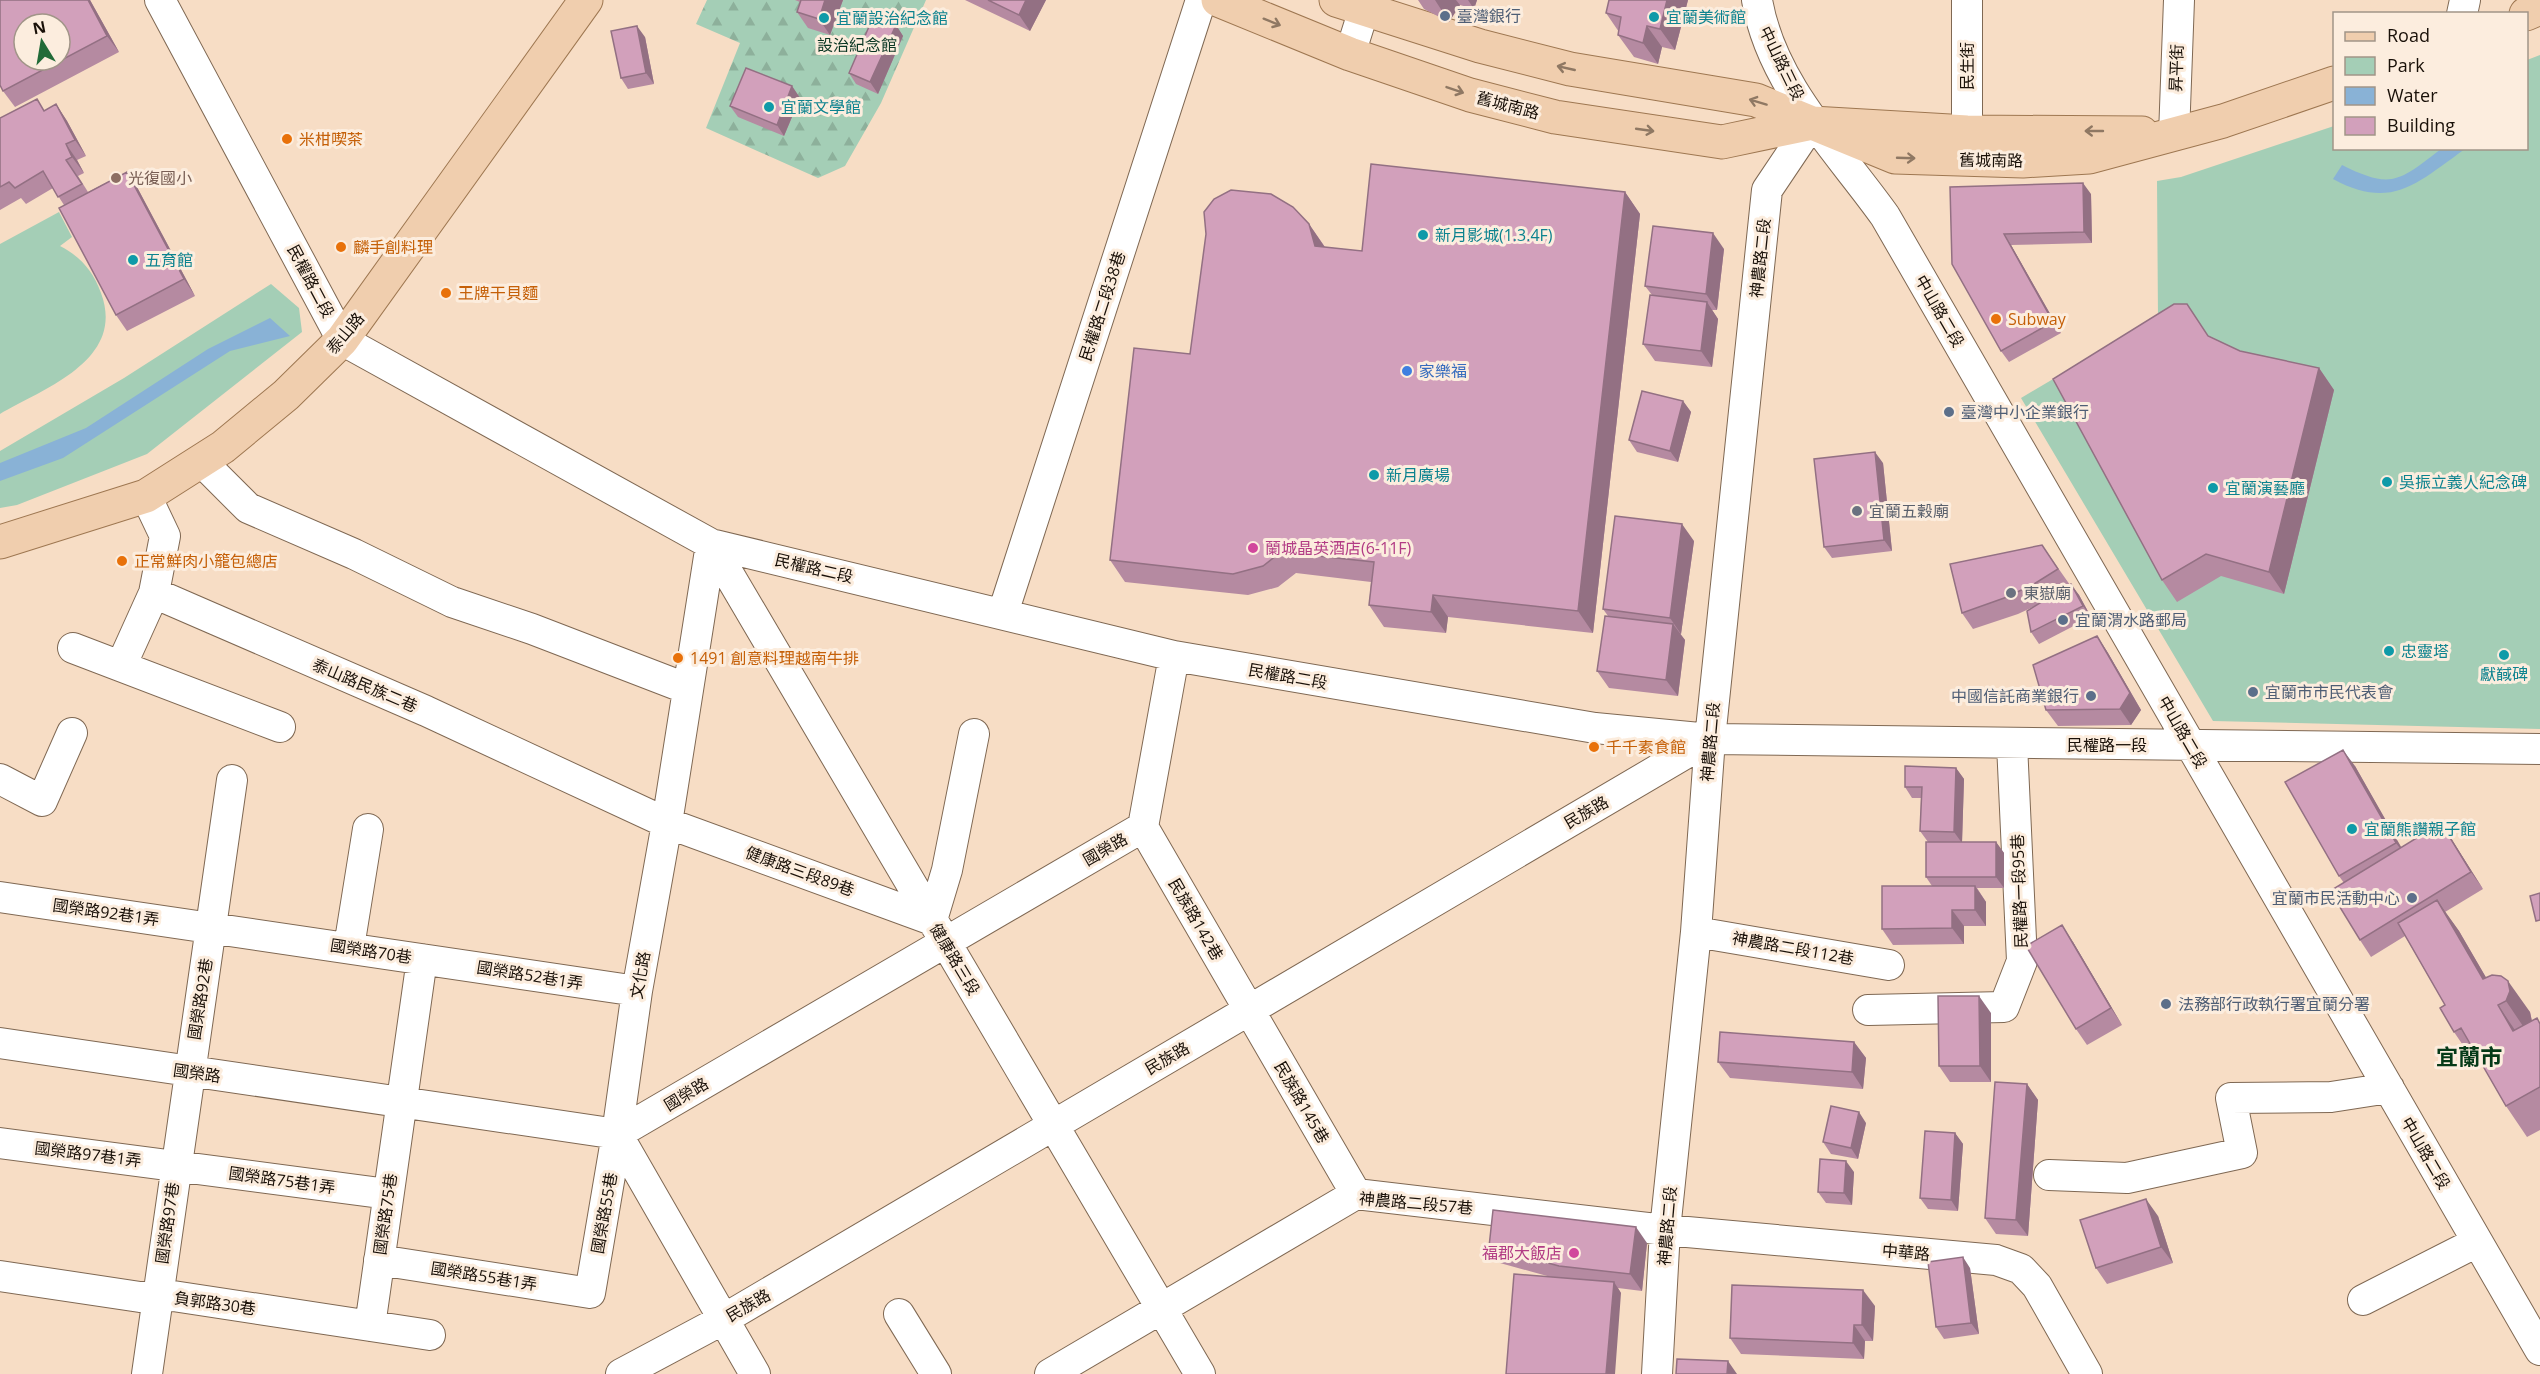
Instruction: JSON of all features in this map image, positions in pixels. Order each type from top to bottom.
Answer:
[{"type":"main road","name":"泰山路","points":[[0,542],[146,496],[223,447],[286,395],[342,340],[586,0]]},
{"type":"main road","name":"舊城南路","points":[[1218,0],[1350,54],[1470,95],[1555,117],[1722,142],[1812,123],[1967,132],[2120,131],[2174,135]]},
{"type":"main road","name":"舊城南路","points":[[1355,4],[1570,69],[1756,100],[1895,157],[1907,158],[2023,161],[2089,157],[2223,121],[2333,83]]},
{"type":"street","name":"民權路二段","points":[[160,0],[342,340],[711,544],[1174,656],[1595,728],[1710,739]]},
{"type":"street","name":"民權路二段38巷","points":[[1003,613],[1201,0]]},
{"type":"street","name":"中山路三段","points":[[1757,0],[1760,17],[1778,60],[1812,123]]},
{"type":"street","name":"民生街","points":[[1967,0],[1967,132]]},
{"type":"street","name":"昇平街","points":[[2174,135],[2179,0]]},
{"type":"street","points":[[1350,54],[1355,4]]},
{"type":"street","name":"神農路二段","points":[[1657,1374],[1665,1230],[1696,932],[1710,739],[1767,190],[1812,123]]},
{"type":"street","name":"中山路二段","points":[[1812,123],[1843,158],[1885,216],[2540,1350]]},
{"type":"street","points":[[201,461],[248,508],[354,554],[452,602],[532,629],[688,689]]},
{"type":"street","points":[[121,666],[154,593],[165,536],[146,496]]},
{"type":"street","name":"文化路","points":[[617,1134],[637,991],[667,823],[711,544]]},
{"type":"street","name":"健康路三段","points":[[711,544],[1200,1374]]},
{"type":"street","name":"泰山路民族二巷","points":[[154,593],[426,711],[667,823]]},
{"type":"street","points":[[73,648],[280,726]]},
{"type":"street","name":"國榮路","points":[[0,1043],[617,1134],[938,930],[1143,827],[1174,656]]},
{"type":"street","points":[[0,779],[42,801],[72,733]]},
{"type":"street","points":[[938,930],[947,870],[974,734]]},
{"type":"street","name":"民權路一段","points":[[1710,739],[2540,748]]},
{"type":"street","name":"民族路","points":[[621,1374],[724,1319],[1710,739]]},
{"type":"street","name":"民權路一段95巷","points":[[1868,1010],[2004,1007],[2022,961],[2012,744]]},
{"type":"street","name":"國榮路92巷","points":[[189,1072],[232,780]]},
{"type":"street","name":"健康路三段89巷","points":[[667,823],[938,930]]},
{"type":"street","name":"民族路142巷","points":[[1143,827],[1248,1010]]},
{"type":"street","points":[[349,947],[368,829]]},
{"type":"street","name":"國榮路92巷1弄","points":[[0,897],[212,926]]},
{"type":"street","name":"國榮路70巷","points":[[212,926],[422,959],[400,1103]]},
{"type":"street","name":"神農路二段112巷","points":[[1696,932],[1889,965]]},
{"type":"street","name":"國榮路52巷1弄","points":[[422,959],[637,991]]},
{"type":"street","name":"民族路145巷","points":[[1248,1010],[1356,1194]]},
{"type":"street","name":"國榮路97巷","points":[[147,1374],[189,1072]]},
{"type":"street","points":[[2049,1175],[2127,1179],[2242,1153],[2231,1098],[2331,1097],[2389,1088]]},
{"type":"street","name":"國榮路75巷","points":[[370,1326],[400,1103]]},
{"type":"street","points":[[617,1134],[755,1374]]},
{"type":"street","name":"國榮路55巷","points":[[590,1293],[617,1134]]},
{"type":"street","name":"國榮路97巷1弄","points":[[0,1143],[176,1165]]},
{"type":"street","name":"國榮路75巷1弄","points":[[176,1165],[388,1194]]},
{"type":"street","name":"神農路二段57巷","points":[[1050,1374],[1356,1194],[1665,1230]]},
{"type":"street","name":"中華路","points":[[1665,1230],[1996,1260],[2021,1269],[2037,1286],[2087,1374]]},
{"type":"street","points":[[2363,1300],[2477,1242]]},
{"type":"street","name":"國榮路55巷1弄","points":[[378,1260],[590,1293]]},
{"type":"street","name":"負郭路30巷","points":[[0,1276],[140,1297],[173,1296],[430,1335]]},
{"type":"street","points":[[899,1314],[936,1374]]},
{"type":"green space","name":"設治紀念館","points":[[707,0],[926,0],[881,103],[845,166],[818,178],[706,128],[740,43],[696,24]]},
{"type":"green space","points":[[2540,55],[2540,729],[2213,721],[2021,398],[2158,317],[2157,181],[2181,177],[2333,126],[2333,150],[2528,150],[2528,60]]},
{"type":"green space","points":[[59,212],[72,237],[60,246],[85,265],[101,293],[106,316],[102,337],[92,354],[77,369],[38,394],[0,414],[0,244]]},
{"type":"green space","points":[[271,284],[299,308],[302,332],[147,454],[17,505],[0,508],[0,451],[124,378]]},
{"type":"water","points":[[2440,150],[2464,150],[2418,182],[2388,193],[2372,193],[2333,179],[2342,165],[2373,178],[2384,179],[2404,175]]},
{"type":"water","points":[[270,318],[290,336],[230,351],[63,458],[0,481],[0,463],[86,428],[208,349]]},
{"type":"building","points":[[0,0],[88,0],[107,36],[72,55],[72,12],[12,12],[12,72],[39,72],[3,91],[0,85]]},
{"type":"building","points":[[801,0],[825,0],[819,19],[797,12]]},
{"type":"building","points":[[988,0],[1026,0],[1019,15]]},
{"type":"building","points":[[1609,0],[1667,0],[1660,29],[1647,26],[1643,43],[1618,35],[1621,17],[1606,13]]},
{"type":"building","points":[[874,15],[896,25],[870,82],[849,73]]},
{"type":"building","points":[[637,26],[646,73],[621,78],[611,31]]},
{"type":"building","name":"宜蘭文學館","points":[[746,68],[792,86],[777,125],[730,106]]},
{"type":"building","points":[[37,99],[44,111],[56,104],[75,140],[66,144],[72,157],[66,160],[82,184],[58,197],[43,171],[15,188],[9,182],[0,187],[0,118]]},
{"type":"building","name":"新月廣場","points":[[1371,164],[1625,192],[1578,611],[1433,595],[1431,612],[1369,605],[1374,562],[1281,552],[1263,566],[1233,574],[1110,560],[1134,348],[1190,354],[1206,234],[1204,212],[1214,199],[1231,190],[1271,194],[1293,207],[1309,224],[1315,246],[1362,251]]},
{"type":"building","name":"五育館","points":[[127,172],[184,279],[116,315],[59,208]]},
{"type":"building","points":[[2083,183],[2084,232],[2004,234],[2053,322],[2001,351],[1952,264],[1950,187]]},
{"type":"building","points":[[1653,226],[1713,233],[1706,294],[1645,286]]},
{"type":"building","points":[[1650,295],[1707,302],[1701,351],[1643,344]]},
{"type":"building","name":"宜蘭演藝廳","points":[[2174,304],[2187,304],[2208,336],[2240,351],[2319,368],[2269,572],[2206,554],[2162,580],[2053,379]]},
{"type":"building","points":[[1642,391],[1683,401],[1670,451],[1629,440]]},
{"type":"building","name":"宜蘭五穀廟","points":[[1875,452],[1884,540],[1824,547],[1814,459]]},
{"type":"building","points":[[1615,516],[1682,524],[1670,618],[1603,609]]},
{"type":"building","points":[[2042,545],[2058,569],[2007,597],[1962,613],[1950,564]]},
{"type":"building","points":[[2071,584],[2083,606],[2031,632],[2027,611]]},
{"type":"building","points":[[1605,616],[1673,624],[1666,680],[1597,671]]},
{"type":"building","name":"中國信託商業銀行","points":[[2097,636],[2130,693],[2120,709],[2046,710],[2033,665]]},
{"type":"building","name":"宜蘭熊讚親子館","points":[[2343,750],[2396,843],[2339,876],[2285,782]]},
{"type":"building","points":[[1905,766],[1956,768],[1954,832],[1920,831],[1922,787],[1905,787]]},
{"type":"building","name":"宜蘭市民活動中心","points":[[2441,823],[2471,872],[2360,940],[2330,891]]},
{"type":"building","points":[[1926,842],[1996,842],[1996,877],[1926,877]]},
{"type":"building","points":[[1882,886],[1975,886],[1975,910],[1952,910],[1952,928],[1882,929]]},
{"type":"building","points":[[2540,893],[2540,920],[2536,921],[2530,896]]},
{"type":"building","points":[[2437,900],[2483,979],[2492,975],[2501,976],[2508,981],[2510,991],[2506,1001],[2498,1005],[2513,1031],[2537,1018],[2540,1024],[2540,1087],[2506,1106],[2461,1028],[2454,1032],[2440,1008],[2445,1005],[2398,923]]},
{"type":"building","points":[[2062,925],[2111,1008],[2076,1029],[2026,946]]},
{"type":"building","points":[[1938,996],[1979,996],[1980,1066],[1939,1066]]},
{"type":"building","points":[[1720,1032],[1854,1042],[1852,1072],[1718,1062]]},
{"type":"building","points":[[1995,1082],[2027,1084],[2016,1220],[1985,1218]]},
{"type":"building","points":[[1831,1106],[1859,1112],[1851,1148],[1823,1142]]},
{"type":"building","points":[[1925,1131],[1955,1133],[1951,1200],[1920,1198]]},
{"type":"building","points":[[1820,1159],[1846,1161],[1844,1193],[1818,1192]]},
{"type":"building","points":[[2146,1199],[2161,1247],[2096,1268],[2080,1220]]},
{"type":"building","name":"福郡大飯店","points":[[1493,1210],[1636,1227],[1630,1274],[1559,1266],[1489,1247]]},
{"type":"building","points":[[1963,1257],[1971,1323],[1936,1327],[1928,1262]]},
{"type":"building","points":[[1514,1274],[1614,1282],[1606,1374],[1506,1374]]},
{"type":"building","points":[[1732,1285],[1863,1290],[1862,1325],[1854,1325],[1853,1343],[1730,1338]]},
{"type":"building","points":[[1677,1359],[1728,1361],[1727,1374],[1676,1374]]},
{"type":"place","name":"臺灣銀行","points":[[1445,16]]},
{"type":"place","name":"宜蘭美術館","points":[[1654,17]]},
{"type":"place","name":"宜蘭設治紀念館","points":[[824,18]]},
{"type":"place","name":"宜蘭文學館","points":[[769,107]]},
{"type":"place","name":"米柑喫茶","points":[[287,139]]},
{"type":"place","name":"光復國小","points":[[116,178]]},
{"type":"place","name":"新月影城(1.3.4F)","points":[[1423,235]]},
{"type":"place","name":"麟手創料理","points":[[341,247]]},
{"type":"place","name":"五育館","points":[[133,260]]},
{"type":"place","name":"王牌干貝麵","points":[[446,293]]},
{"type":"place","name":"Subway","points":[[1996,319]]},
{"type":"place","name":"家樂福","points":[[1407,371]]},
{"type":"place","name":"臺灣中小企業銀行","points":[[1949,412]]},
{"type":"place","name":"新月廣場","points":[[1374,475]]},
{"type":"place","name":"吳振立義人紀念碑","points":[[2387,482]]},
{"type":"place","name":"宜蘭演藝廳","points":[[2213,488]]},
{"type":"place","name":"宜蘭五穀廟","points":[[1857,511]]},
{"type":"place","name":"蘭城晶英酒店(6-11F)","points":[[1253,548]]},
{"type":"place","name":"正常鮮肉小籠包總店","points":[[122,561]]},
{"type":"place","name":"東嶽廟","points":[[2011,593]]},
{"type":"place","name":"宜蘭渭水路郵局","points":[[2063,620]]},
{"type":"place","name":"忠靈塔","points":[[2389,651]]},
{"type":"place","name":"獻馘碑","points":[[2504,655]]},
{"type":"place","name":"1491 創意料理越南牛排","points":[[678,658]]},
{"type":"place","name":"宜蘭市市民代表會","points":[[2253,692]]},
{"type":"place","name":"中國信託商業銀行","points":[[2091,696]]},
{"type":"place","name":"千千素食館","points":[[1594,747]]},
{"type":"place","name":"宜蘭熊讚親子館","points":[[2352,829]]},
{"type":"place","name":"宜蘭市民活動中心","points":[[2412,898]]},
{"type":"place","name":"法務部行政執行署宜蘭分署","points":[[2166,1004]]},
{"type":"place","name":"福郡大飯店","points":[[1574,1253]]},
{"type":"district","name":"宜蘭市","points":[[2469,1057]]}]
